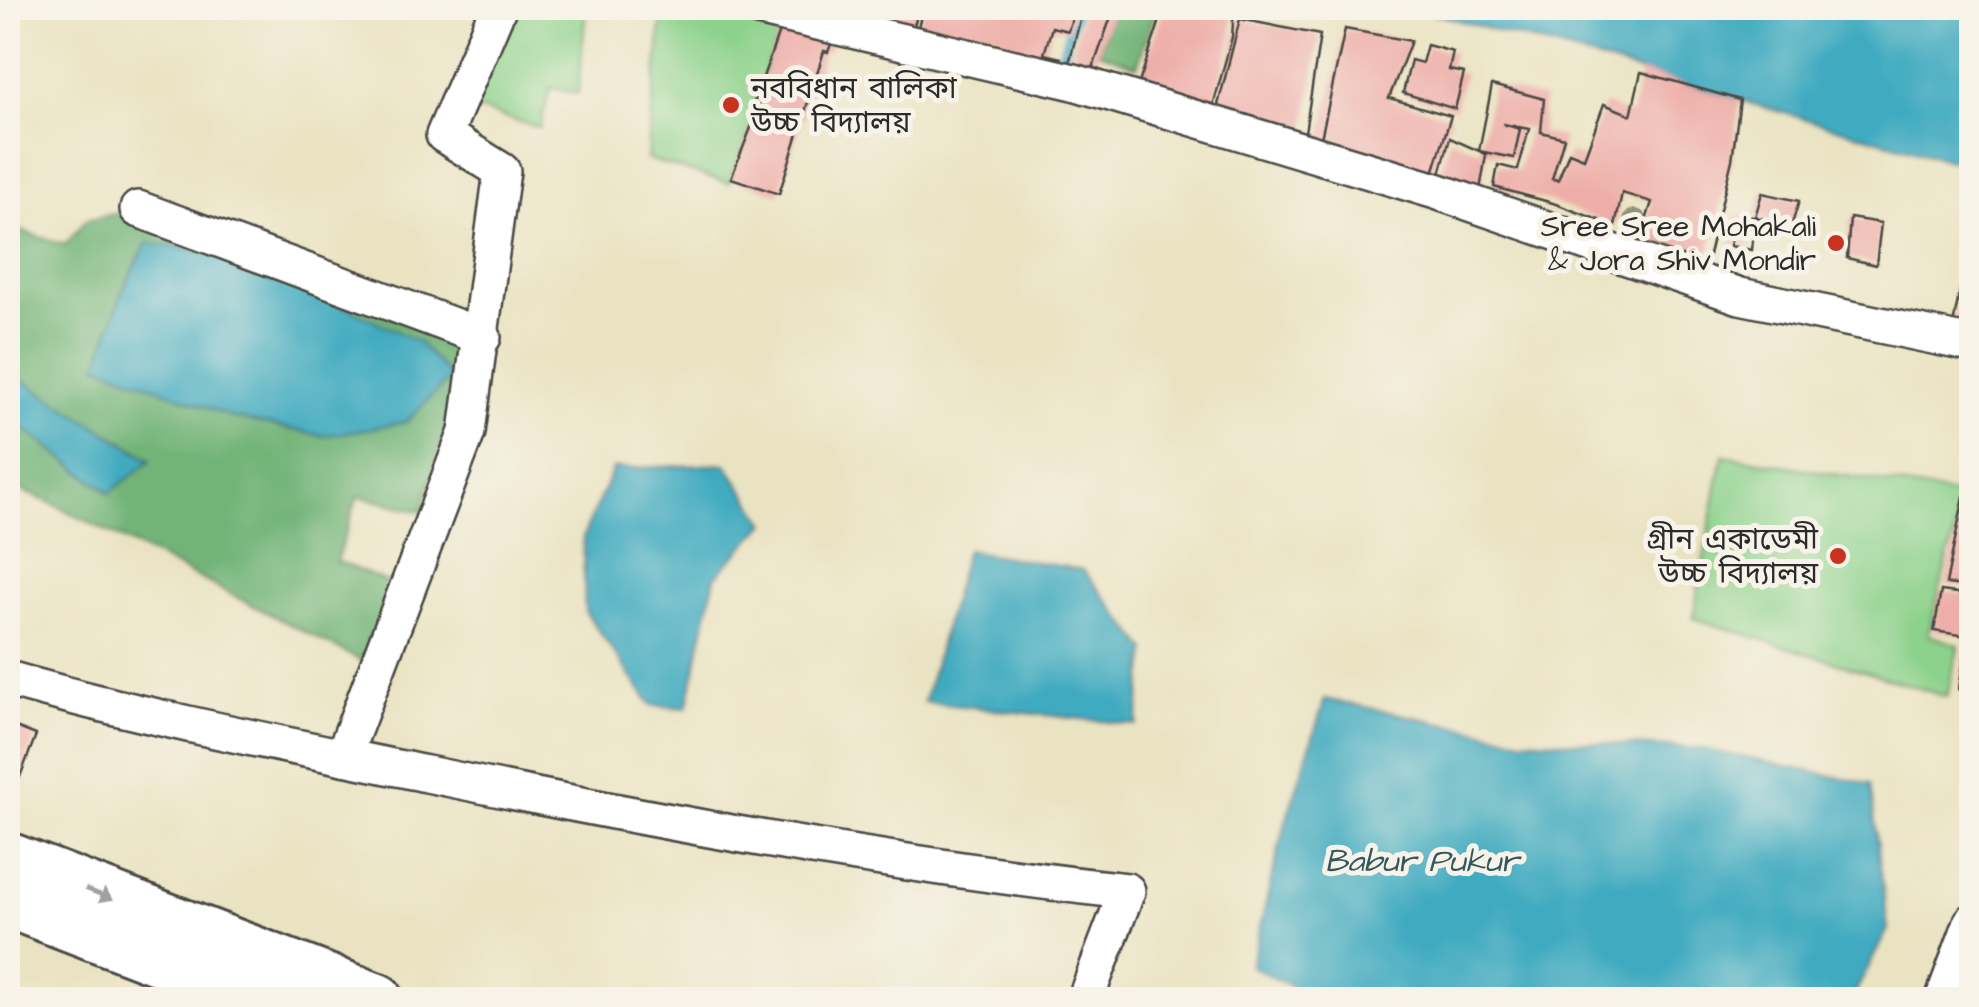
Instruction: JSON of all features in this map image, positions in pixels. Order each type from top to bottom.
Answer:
[{"type":"highway","points":[[8,860],[377,1000]]},
{"type":"highway","points":[[8,901],[267,1000]]},
{"type":"street","points":[[343,757],[466,432],[483,337],[502,171],[444,135],[498,8]]},
{"type":"street","points":[[758,8],[1074,82],[1436,191],[1740,296],[1972,344]]},
{"type":"street","points":[[138,208],[483,337]]},
{"type":"street","points":[[8,679],[117,710],[836,854],[1127,892],[1084,1000]]},
{"type":"street","points":[[1943,1000],[1972,922]]},
{"type":"green space","points":[[498,8],[586,8],[578,93],[550,88],[540,128],[458,103]]},
{"type":"green space","name":"নববিধান বালিকা উচ্চ বিদ্যালয়","points":[[663,8],[730,8],[784,20],[754,102],[760,105],[729,183],[647,159]]},
{"type":"green space","points":[[1114,8],[1157,8],[1137,66],[1099,52]]},
{"type":"green space","points":[[126,212],[180,224],[466,350],[422,512],[358,496],[336,561],[399,587],[370,665],[53,504],[8,485],[8,417],[109,493],[150,459],[20,379],[8,341],[8,227],[65,245],[86,220]]},
{"type":"green space","name":"গ্রীন একাডেমী উচ্চ বিদ্যালয়","points":[[1723,455],[1964,496],[1928,635],[1959,645],[1947,697],[1693,618]]},
{"type":"water","points":[[1415,8],[1971,8],[1971,166]]},
{"type":"water","points":[[147,243],[213,252],[330,299],[418,342],[451,377],[406,422],[324,436],[234,418],[98,365],[122,292]]},
{"type":"water","points":[[8,341],[20,379],[151,460],[110,493],[8,417]]},
{"type":"water","points":[[726,464],[766,523],[715,577],[687,708],[651,705],[585,611],[583,537],[613,469]]},
{"type":"water","points":[[966,550],[1083,570],[1147,650],[1137,725],[924,702]]},
{"type":"water","name":"Babur Pukur","points":[[1325,699],[1522,739],[1703,749],[1870,784],[1888,929],[1852,999],[1317,999],[1251,966],[1283,831]]},
{"type":"building","points":[[819,8],[919,8],[912,33]]},
{"type":"building","points":[[923,8],[1075,8],[1068,31],[1052,27],[1044,54],[1061,58],[1058,71],[917,31]]},
{"type":"building","points":[[1083,8],[1114,8],[1093,68],[1130,80],[1126,98],[1065,80]]},
{"type":"building","points":[[1164,8],[1234,8],[1232,37],[1211,113],[1137,89]]},
{"type":"building","points":[[785,14],[838,26],[828,52],[824,51],[779,194],[731,178],[760,105],[754,103]]},
{"type":"building","points":[[1240,19],[1320,35],[1304,139],[1216,113]]},
{"type":"building","points":[[1345,29],[1411,41],[1389,98],[1451,116],[1433,173],[1320,143]]},
{"type":"building","points":[[1427,45],[1453,52],[1449,70],[1464,73],[1455,109],[1403,93],[1411,60],[1422,63]]},
{"type":"building","points":[[1641,72],[1740,100],[1732,160],[1706,267],[1637,248],[1652,202],[1622,193],[1615,226],[1494,187],[1498,165],[1518,170],[1529,129],[1503,124],[1520,129],[1514,158],[1479,151],[1492,85],[1544,99],[1541,132],[1564,138],[1552,179],[1558,180],[1569,152],[1584,158],[1604,104],[1631,115]]},
{"type":"building","points":[[1450,138],[1486,155],[1480,190],[1440,174]]},
{"type":"building","points":[[1762,193],[1799,201],[1792,224],[1755,217]]},
{"type":"building","points":[[1736,216],[1755,217],[1752,250],[1730,246]]},
{"type":"building","points":[[1850,218],[1881,223],[1876,265],[1847,258]]},
{"type":"building","points":[[1970,239],[1972,341],[1950,340]]},
{"type":"building","points":[[1964,496],[1972,496],[1972,587],[1946,584]]},
{"type":"building","points":[[1941,591],[1972,595],[1972,693],[1959,690],[1967,636],[1934,631]]},
{"type":"building","points":[[8,724],[36,735],[8,808]]},
{"type":"waterway","points":[[1062,56],[1076,8]]},
{"type":"place","name":"নববিধান বালিকা উচ্চ বিদ্যালয়","points":[[731,105]]},
{"type":"place","name":"Sree Sree Mohakali & Jora Shiv Mondir","points":[[1836,243]]},
{"type":"place","name":"গ্রীন একাডেমী উচ্চ বিদ্যালয়","points":[[1838,556]]}]
